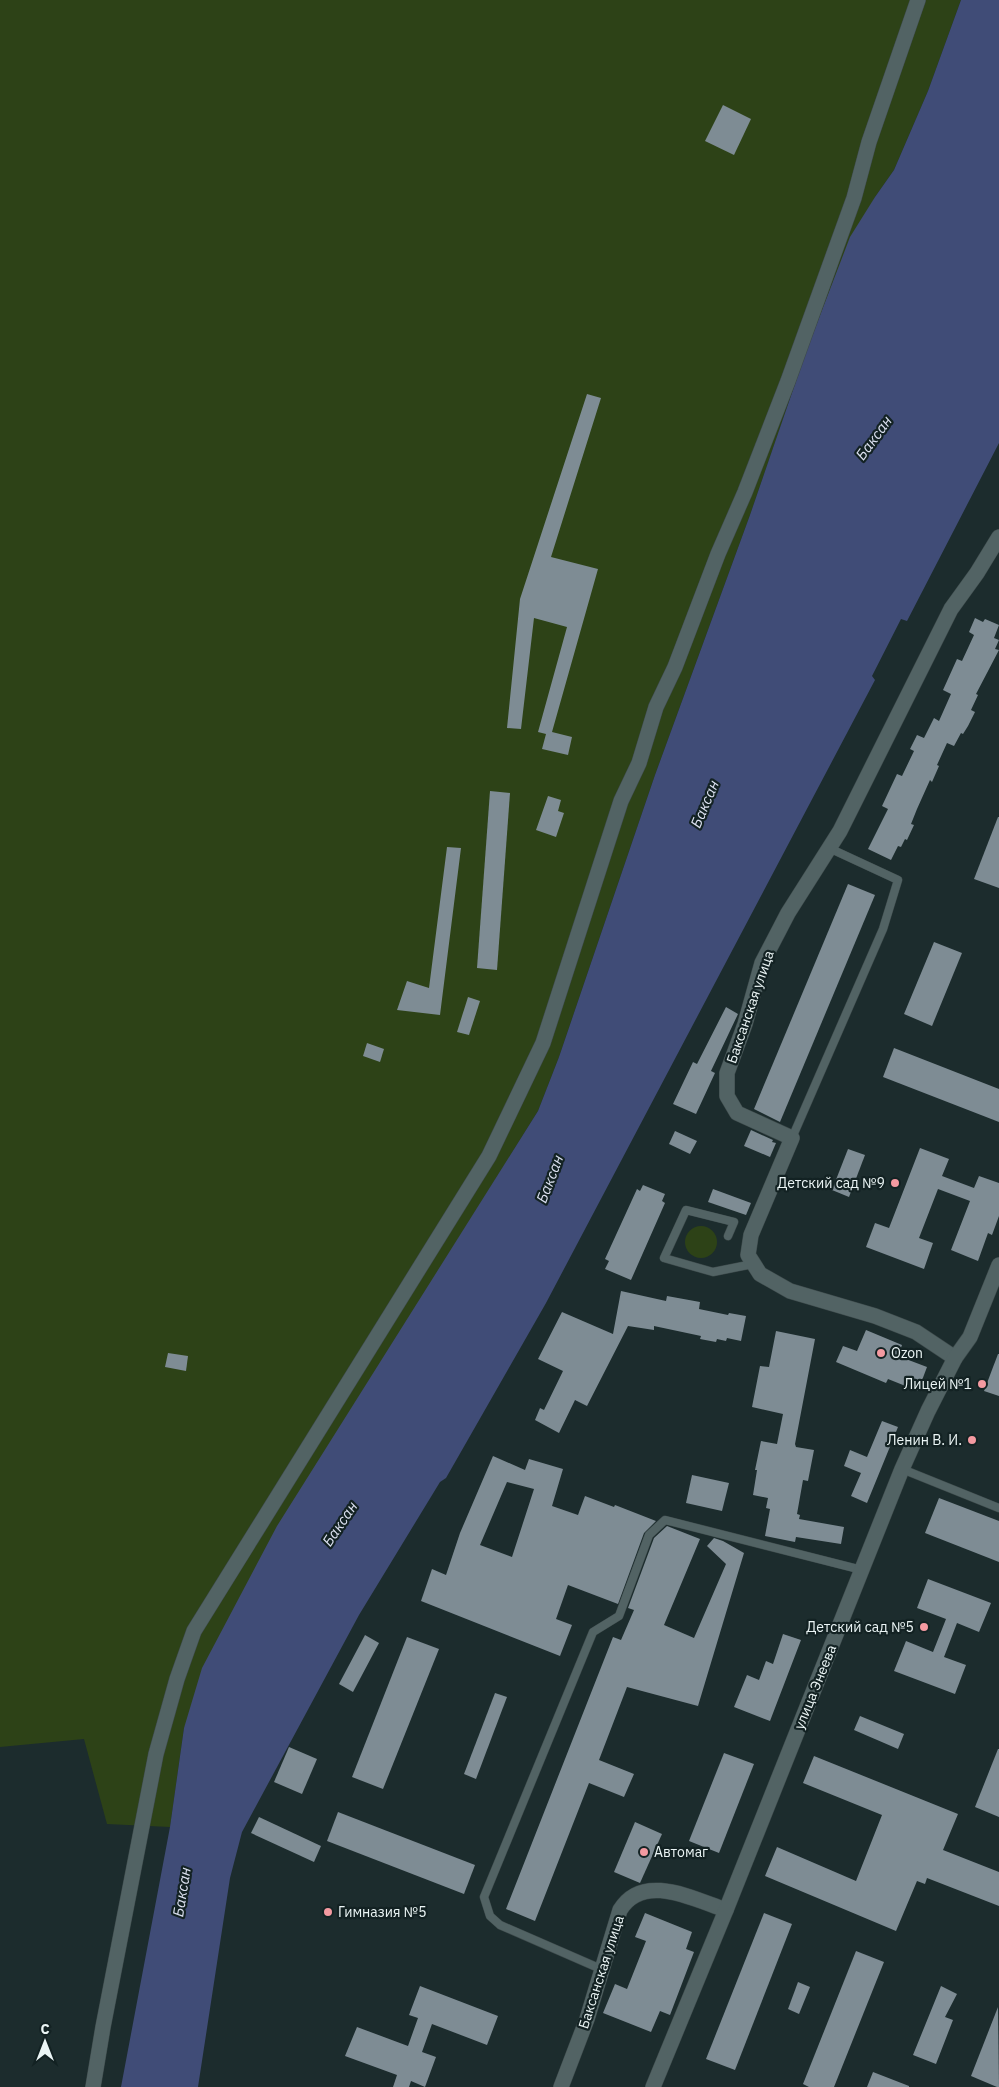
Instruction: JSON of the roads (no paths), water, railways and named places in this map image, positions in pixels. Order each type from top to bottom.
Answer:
[{"type":"street","points":[[93,2087],[156,1754],[177,1679],[194,1631],[489,1156],[543,1043],[621,800],[639,762],[656,708],[675,667],[718,554],[745,492],[788,381],[854,198],[869,142],[918,0]]},
{"type":"street","name":"Баксанская улица","points":[[792,1138],[737,1113],[727,1096],[728,1073],[745,1024],[762,963],[788,913],[840,831],[951,609],[977,574],[999,536]]},
{"type":"street","points":[[792,1138],[751,1235],[748,1256],[760,1274],[790,1290],[875,1316],[908,1329],[955,1358]]},
{"type":"street","name":"улица Энеева","points":[[653,2087],[726,1910],[902,1469],[928,1411],[955,1358],[970,1336],[999,1265]]},
{"type":"street","name":"Баксанская улица","points":[[561,2087],[587,2019],[620,1910],[625,1902],[636,1894],[663,1890],[726,1910]]},
{"type":"lane","points":[[792,1138],[883,929],[898,880],[829,848]]},
{"type":"lane","points":[[728,1236],[734,1222],[686,1210],[664,1258],[713,1272],[753,1264]]},
{"type":"lane","points":[[902,1469],[999,1508]]},
{"type":"lane","points":[[601,1969],[500,1925],[490,1916],[484,1897],[593,1632],[619,1616],[649,1535],[665,1520],[862,1570]]},
{"type":"water","name":"Баксан","points":[[961,0],[999,0],[999,443],[907,621],[901,619],[872,676],[875,680],[546,1303],[446,1478],[440,1482],[359,1615],[242,1832],[230,1878],[198,2087],[121,2087],[170,1827],[184,1728],[202,1668],[277,1526],[538,1111],[559,1057],[655,775],[750,515],[806,352],[850,237],[894,170],[928,91]]},
{"type":"place","name":"Детский сад №9","points":[[895,1183]]},
{"type":"place","name":"Ozon","points":[[881,1353]]},
{"type":"place","name":"Лицей №1","points":[[982,1384]]},
{"type":"place","name":"Ленин В. И.","points":[[972,1440]]},
{"type":"place","name":"Детский сад №5","points":[[924,1627]]},
{"type":"place","name":"Автомаг","points":[[644,1852]]},
{"type":"place","name":"Гимназия №5","points":[[328,1912]]}]
